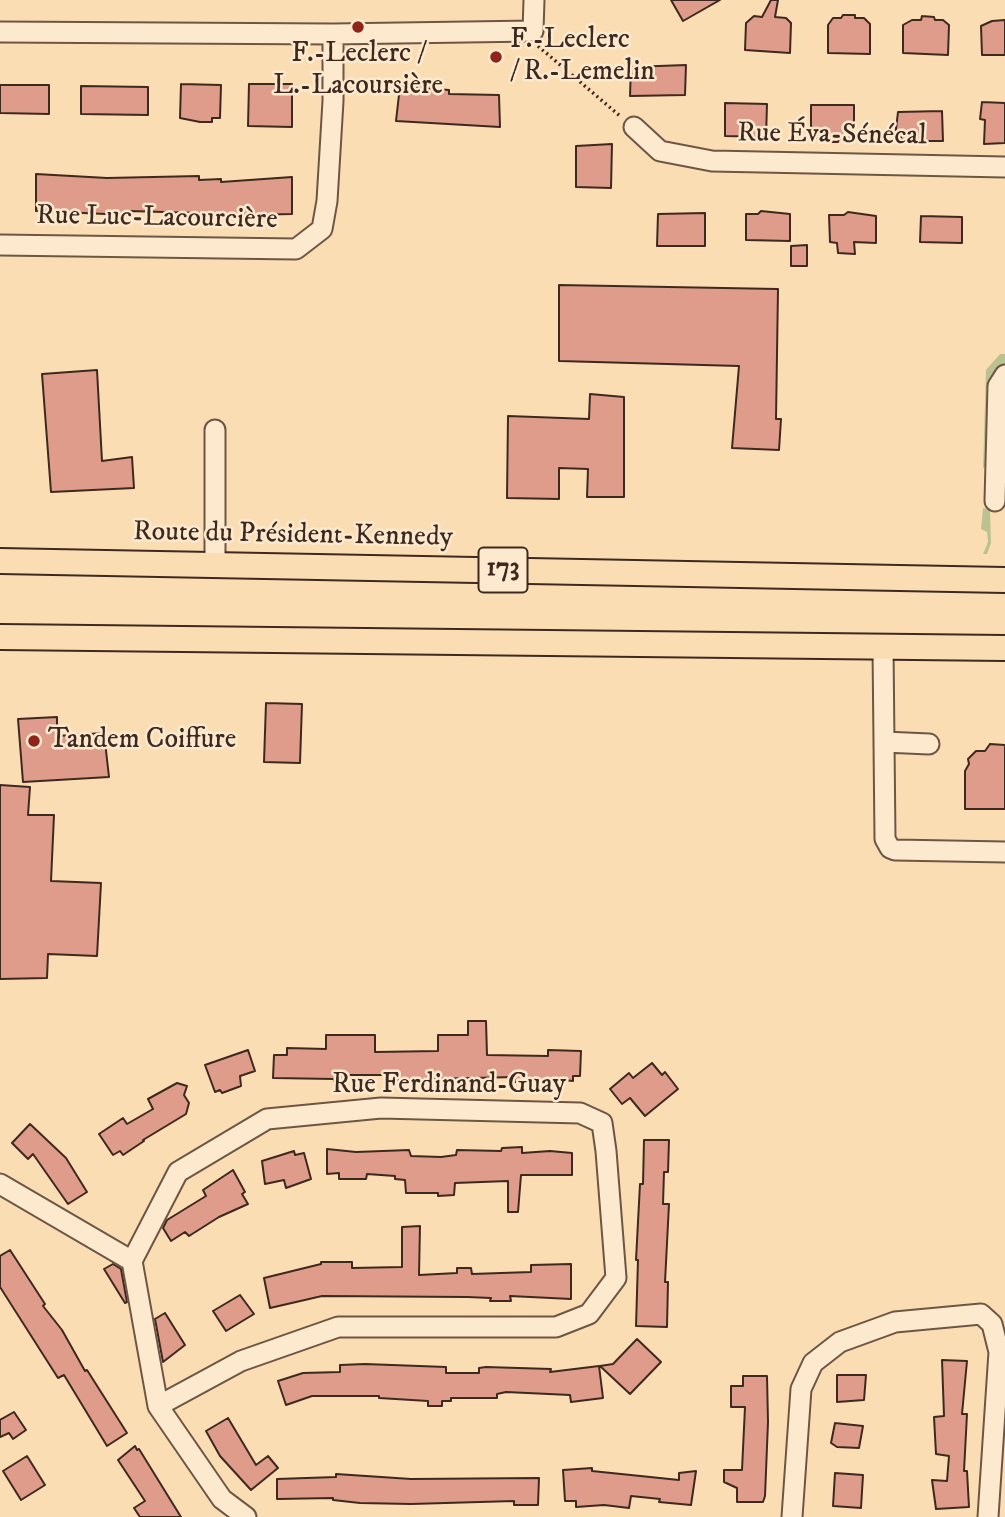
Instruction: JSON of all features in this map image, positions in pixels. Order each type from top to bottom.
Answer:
[{"type":"main road","name":"Route du Président-Kennedy","points":[[0,561],[1005,580]]},
{"type":"main road","points":[[0,637],[1005,648]]},
{"type":"street","points":[[0,32],[530,34],[534,0]]},
{"type":"street","name":"Rue Luc-Lacourcière","points":[[0,245],[296,248],[322,229],[327,201],[333,101],[333,34]]},
{"type":"street","name":"Rue Éva-Sénécal","points":[[634,127],[660,152],[712,162],[1005,167]]},
{"type":"street","points":[[995,501],[1002,386]]},
{"type":"street","points":[[215,430],[215,565]]},
{"type":"street","points":[[883,647],[885,839],[890,848],[1005,852]]},
{"type":"street","points":[[884,742],[929,744]]},
{"type":"street","name":"Rue Ferdinand-Guay","points":[[132,1261],[178,1172],[267,1119],[381,1108],[580,1113],[602,1123],[616,1278],[589,1314],[556,1326],[338,1327],[241,1361],[158,1406]]},
{"type":"street","points":[[0,1184],[132,1261],[158,1406],[222,1499],[246,1517]]},
{"type":"street","points":[[792,1517],[801,1389],[813,1363],[840,1342],[895,1322],[981,1314],[992,1324],[999,1352],[988,1517]]},
{"type":"path","points":[[530,34],[634,127]]},
{"type":"green space","points":[[1000,354],[1005,354],[1005,368],[987,466],[983,468],[986,370]]},
{"type":"green space","points":[[983,508],[990,510],[991,543],[987,554],[983,554],[988,542],[987,532],[981,529]]},
{"type":"building","points":[[671,0],[720,0],[683,21]]},
{"type":"building","points":[[771,0],[778,0],[775,17],[786,18],[791,23],[790,53],[745,50],[746,23],[754,16],[762,17]]},
{"type":"building","points":[[843,15],[864,18],[870,24],[870,54],[828,53],[828,25],[833,18],[841,18]]},
{"type":"building","points":[[922,16],[943,20],[949,25],[948,55],[903,53],[903,25],[912,20],[921,20]]},
{"type":"building","points":[[1005,20],[1005,55],[982,55],[981,26],[992,21]]},
{"type":"building","points":[[686,65],[685,95],[630,96],[631,67]]},
{"type":"building","points":[[181,84],[221,85],[220,118],[212,118],[212,122],[200,122],[180,118]]},
{"type":"building","points":[[249,84],[292,84],[292,127],[248,126]]},
{"type":"building","points":[[0,85],[49,85],[49,114],[0,113]]},
{"type":"building","points":[[81,86],[148,87],[148,115],[81,114]]},
{"type":"building","points":[[400,86],[449,90],[449,94],[499,95],[500,127],[396,121]]},
{"type":"building","points":[[982,102],[1005,103],[1005,143],[984,144],[985,120],[980,119]]},
{"type":"building","points":[[725,103],[767,104],[766,137],[725,136]]},
{"type":"building","points":[[811,105],[854,105],[854,139],[826,142],[826,138],[811,138]]},
{"type":"building","points":[[942,111],[943,141],[902,141],[901,136],[895,137],[898,112]]},
{"type":"building","points":[[612,144],[611,188],[576,187],[576,146]]},
{"type":"building","points":[[36,174],[107,178],[199,176],[199,180],[221,179],[221,182],[292,177],[292,214],[199,216],[199,213],[129,211],[129,215],[36,211]]},
{"type":"building","points":[[761,211],[790,214],[790,241],[746,240],[746,214],[758,214]]},
{"type":"building","points":[[848,212],[876,216],[876,243],[854,242],[855,254],[838,253],[837,243],[830,242],[829,215],[844,215]]},
{"type":"building","points":[[705,213],[705,246],[657,246],[658,214]]},
{"type":"building","points":[[921,216],[962,217],[962,243],[920,242]]},
{"type":"building","points":[[807,245],[807,266],[791,266],[791,246]]},
{"type":"building","points":[[559,285],[778,289],[776,419],[781,419],[779,450],[732,448],[739,366],[559,361]]},
{"type":"building","points":[[97,370],[102,461],[132,457],[134,488],[51,492],[42,374]]},
{"type":"building","points":[[590,394],[624,397],[624,497],[587,497],[588,469],[559,468],[559,499],[507,498],[508,416],[589,419]]},
{"type":"building","points":[[266,703],[302,704],[300,763],[264,762]]},
{"type":"building","points":[[57,717],[57,736],[104,733],[109,777],[23,782],[18,719]]},
{"type":"building","points":[[990,744],[1005,745],[1005,809],[965,809],[965,771],[969,764],[968,759],[976,751],[985,751]]},
{"type":"building","points":[[0,785],[30,787],[28,815],[54,815],[51,881],[101,883],[97,956],[48,954],[47,978],[0,979]]},
{"type":"building","points":[[468,1021],[486,1021],[487,1055],[548,1056],[548,1050],[581,1051],[580,1076],[573,1076],[573,1081],[564,1080],[564,1083],[515,1082],[515,1077],[387,1080],[387,1075],[347,1075],[347,1081],[273,1078],[274,1055],[287,1055],[287,1048],[326,1049],[326,1035],[375,1035],[375,1052],[438,1051],[438,1035],[468,1035]]},
{"type":"building","points":[[248,1050],[255,1071],[240,1076],[241,1086],[222,1093],[220,1090],[215,1092],[205,1065]]},
{"type":"building","points":[[652,1063],[662,1075],[665,1072],[678,1089],[645,1116],[630,1098],[622,1104],[610,1089],[629,1073],[633,1078]]},
{"type":"building","points":[[177,1083],[187,1086],[184,1095],[189,1103],[186,1114],[123,1155],[120,1151],[113,1155],[99,1134],[123,1118],[127,1124],[153,1109],[148,1099]]},
{"type":"building","points":[[30,1124],[66,1158],[87,1192],[68,1204],[33,1154],[28,1159],[12,1143]]},
{"type":"building","points":[[644,1140],[669,1140],[663,1204],[669,1204],[665,1282],[668,1282],[667,1327],[636,1326],[636,1260]]},
{"type":"building","points":[[522,1147],[522,1153],[572,1153],[572,1175],[521,1175],[518,1212],[508,1212],[508,1181],[455,1183],[454,1195],[438,1196],[438,1193],[406,1193],[405,1180],[395,1179],[395,1176],[367,1174],[366,1179],[339,1179],[339,1173],[327,1174],[327,1149],[356,1152],[409,1150],[411,1156],[441,1157],[456,1155],[457,1150],[501,1151],[502,1148]]},
{"type":"building","points":[[294,1151],[295,1155],[304,1153],[311,1179],[286,1188],[284,1180],[265,1184],[262,1161]]},
{"type":"building","points":[[233,1170],[248,1204],[219,1217],[189,1236],[185,1232],[171,1241],[163,1228],[167,1220],[206,1196],[203,1190]]},
{"type":"building","points":[[420,1226],[419,1275],[457,1273],[457,1268],[471,1268],[472,1274],[531,1272],[531,1265],[571,1264],[571,1299],[510,1296],[511,1301],[490,1301],[491,1298],[467,1297],[322,1296],[270,1308],[264,1278],[321,1262],[352,1262],[352,1268],[402,1267],[402,1227]]},
{"type":"building","points":[[10,1250],[45,1304],[43,1306],[62,1330],[85,1371],[87,1370],[127,1433],[107,1446],[64,1375],[58,1378],[0,1287],[0,1256]]},
{"type":"building","points":[[113,1264],[121,1269],[127,1302],[125,1303],[104,1269]]},
{"type":"building","points":[[240,1295],[254,1314],[226,1331],[213,1311]]},
{"type":"building","points":[[165,1313],[185,1345],[163,1362],[155,1319]]},
{"type":"building","points":[[637,1339],[661,1362],[630,1394],[600,1366],[613,1364]]},
{"type":"building","points":[[942,1360],[967,1361],[962,1414],[967,1414],[964,1471],[967,1471],[969,1507],[936,1509],[932,1480],[947,1481],[949,1456],[936,1454],[934,1417],[944,1416]]},
{"type":"building","points":[[340,1365],[446,1367],[446,1373],[479,1373],[479,1368],[486,1367],[551,1369],[550,1372],[599,1366],[603,1398],[571,1402],[570,1395],[506,1392],[497,1394],[497,1398],[451,1398],[451,1401],[442,1401],[442,1406],[428,1406],[428,1401],[379,1396],[312,1396],[286,1405],[278,1381],[303,1373],[340,1372]]},
{"type":"building","points":[[837,1375],[866,1375],[864,1400],[837,1402]]},
{"type":"building","points":[[743,1376],[767,1376],[768,1422],[763,1502],[737,1502],[737,1488],[724,1482],[724,1470],[742,1470],[745,1407],[731,1407],[731,1386],[743,1386]]},
{"type":"building","points":[[14,1412],[26,1430],[13,1439],[9,1433],[0,1437],[0,1420]]},
{"type":"building","points":[[228,1418],[256,1465],[268,1456],[278,1468],[251,1490],[220,1456],[206,1431]]},
{"type":"building","points":[[835,1423],[863,1426],[859,1448],[837,1447],[831,1443]]},
{"type":"building","points":[[135,1446],[181,1517],[140,1517],[134,1508],[145,1501],[118,1460]]},
{"type":"building","points":[[27,1456],[45,1485],[21,1500],[3,1471]]},
{"type":"building","points":[[592,1468],[592,1471],[679,1480],[679,1473],[696,1471],[691,1505],[631,1496],[629,1508],[604,1505],[576,1507],[576,1501],[565,1501],[563,1470]]},
{"type":"building","points":[[835,1473],[863,1475],[861,1508],[833,1506]]},
{"type":"building","points":[[336,1474],[411,1479],[539,1478],[538,1505],[514,1505],[514,1501],[411,1504],[360,1503],[333,1498],[277,1499],[277,1479],[336,1477]]},
{"type":"place","name":"F.-Leclerc / L.-Lacoursière","points":[[358,27]]},
{"type":"place","name":"F.-Leclerc / R.-Lemelin","points":[[496,57]]},
{"type":"place","name":"Tandem Coiffure","points":[[34,741]]}]
